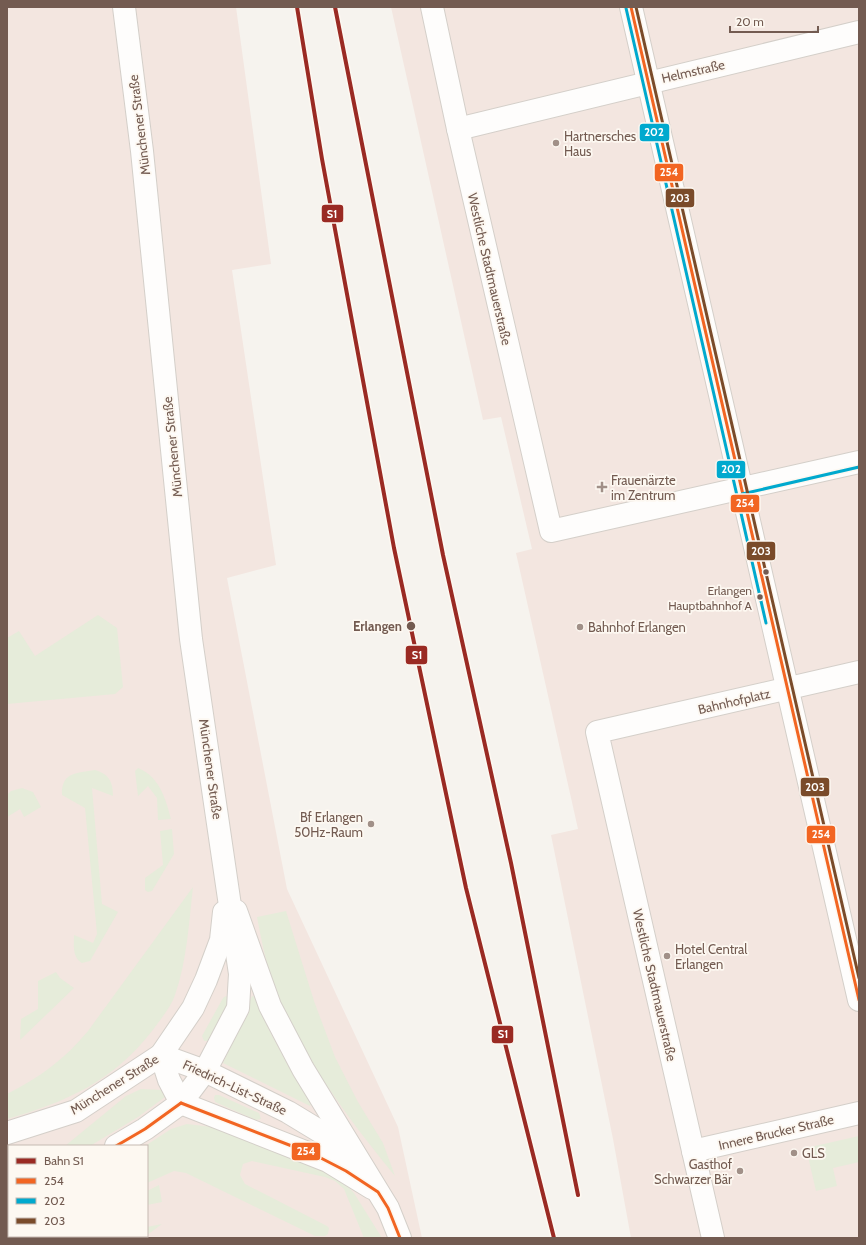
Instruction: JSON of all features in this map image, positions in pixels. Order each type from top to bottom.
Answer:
[{"type":"street","name":"Münchener Straße","points":[[118,1145],[146,1129],[181,1103],[205,1071],[238,1008],[240,974],[191,639],[142,151],[124,7]]},
{"type":"street","name":"Westliche Stadtmauerstraße","points":[[432,7],[458,128],[551,531],[741,489]]},
{"type":"street","name":"Bahnhofplatz","points":[[597,732],[787,689],[631,7]]},
{"type":"street","name":"Helmstraße","points":[[458,128],[859,32]]},
{"type":"street","points":[[741,489],[859,462]]},
{"type":"street","points":[[859,672],[787,689],[859,1000]]},
{"type":"street","name":"Westliche Stadtmauerstraße","points":[[597,732],[713,1238]]},
{"type":"street","name":"Münchener Straße","points":[[7,1133],[76,1111],[161,1055],[193,1008],[206,980],[220,940],[227,881]]},
{"type":"street","name":"Friedrich-List-Straße","points":[[227,881],[270,1006],[302,1070],[388,1208],[400,1238]]},
{"type":"street","name":"Friedrich-List-Straße","points":[[161,1055],[205,1071],[288,1112],[321,1132],[348,1156],[378,1192]]},
{"type":"street","name":"Friedrich-List-Straße","points":[[161,1055],[169,1080],[181,1103],[328,1160],[378,1192]]},
{"type":"street","name":"Innere Brucker Straße","points":[[693,1151],[859,1113]]},
{"type":"shaded area","points":[[7,7],[236,7],[271,264],[232,270],[276,565],[227,578],[287,889],[398,1127],[422,1238],[7,1238]]},
{"type":"shaded area","points":[[391,7],[859,7],[859,1238],[631,1238],[613,1139],[551,835],[578,829],[516,553],[532,549],[501,417],[483,420]]},
{"type":"green space","points":[[98,615],[117,628],[123,687],[115,694],[7,704],[7,638],[19,631],[35,656]]},
{"type":"green space","points":[[138,768],[156,782],[164,796],[171,819],[158,820],[157,798],[148,786],[138,796],[135,771]]},
{"type":"green space","points":[[95,770],[107,776],[113,791],[113,796],[92,788],[102,904],[118,912],[90,961],[82,963],[75,954],[74,935],[93,943],[97,934],[85,808],[62,795],[62,787],[67,778],[71,775]]},
{"type":"green space","points":[[22,788],[33,792],[41,807],[24,817],[20,809],[7,817],[7,795],[11,791]]},
{"type":"green space","points":[[172,829],[174,854],[152,891],[148,892],[145,890],[145,878],[163,865],[160,831]]},
{"type":"green space","points":[[193,887],[187,941],[179,982],[171,1004],[152,1031],[121,1063],[105,1076],[87,1087],[69,1097],[49,1105],[7,1119],[7,1094],[51,1067],[61,1059],[88,1031]]},
{"type":"green space","points":[[286,911],[314,1001],[335,1057],[358,1102],[383,1143],[395,1176],[359,1130],[325,1082],[309,1057],[282,1006],[267,964],[257,917]]},
{"type":"green space","points":[[56,972],[60,978],[74,988],[20,1040],[21,1019],[38,1009],[38,981]]},
{"type":"green space","points":[[226,996],[230,1000],[208,1041],[204,1041],[202,1036],[223,998]]},
{"type":"green space","points":[[252,996],[255,997],[268,1028],[311,1104],[310,1106],[223,1063]]},
{"type":"green space","points":[[141,1089],[163,1090],[165,1097],[138,1117],[92,1145],[66,1145],[126,1096]]},
{"type":"green space","points":[[215,1095],[219,1095],[259,1113],[261,1119],[256,1120],[215,1102]]},
{"type":"green space","points":[[187,1124],[212,1127],[303,1159],[343,1181],[354,1193],[382,1238],[364,1238],[344,1189],[335,1181],[325,1177],[252,1161],[243,1164],[240,1175],[245,1184],[327,1226],[329,1228],[328,1234],[325,1236],[315,1236],[186,1173],[174,1171],[148,1183],[148,1145],[147,1145],[171,1129]]},
{"type":"green space","points":[[859,1136],[859,1162],[833,1168],[837,1186],[816,1191],[806,1148]]},
{"type":"green space","points":[[159,1185],[162,1202],[148,1205],[148,1190]]},
{"type":"green space","points":[[162,1224],[148,1234],[148,1227]]},
{"type":"green space","points":[[148,1236],[149,1238],[95,1238]]},
{"type":"rail line","name":"S1","points":[[297,7],[322,159],[394,548],[466,888],[554,1238]]},
{"type":"rail line","name":"S1","points":[[335,7],[443,555],[511,863],[578,1195]]},
{"type":"transit line","name":"254","points":[[631,7],[859,1000]]},
{"type":"transit line","name":"203","points":[[636,7],[859,978]]},
{"type":"transit line","name":"202","points":[[626,8],[766,623]]},
{"type":"transit line","name":"202","points":[[742,494],[859,467]]},
{"type":"transit line","name":"254","points":[[181,1103],[315,1155],[346,1171],[378,1192],[388,1208],[400,1238]]},
{"type":"transit line","name":"254","points":[[118,1145],[145,1129],[181,1103]]},
{"type":"place","name":"Hartnersches Haus","points":[[556,143]]},
{"type":"place","name":"Frauenärzte im Zentrum","points":[[602,487]]},
{"type":"place","name":"Erlangen Hauptbahnhof A","points":[[760,597]]},
{"type":"place","name":"Erlangen","points":[[411,626]]},
{"type":"place","name":"Bahnhof Erlangen","points":[[580,627]]},
{"type":"place","name":"Bf Erlangen 50Hz-Raum","points":[[371,824]]},
{"type":"place","name":"Hotel Central Erlangen","points":[[667,956]]},
{"type":"place","name":"GLS","points":[[794,1153]]},
{"type":"place","name":"Gasthof Schwarzer Bär","points":[[740,1171]]}]
